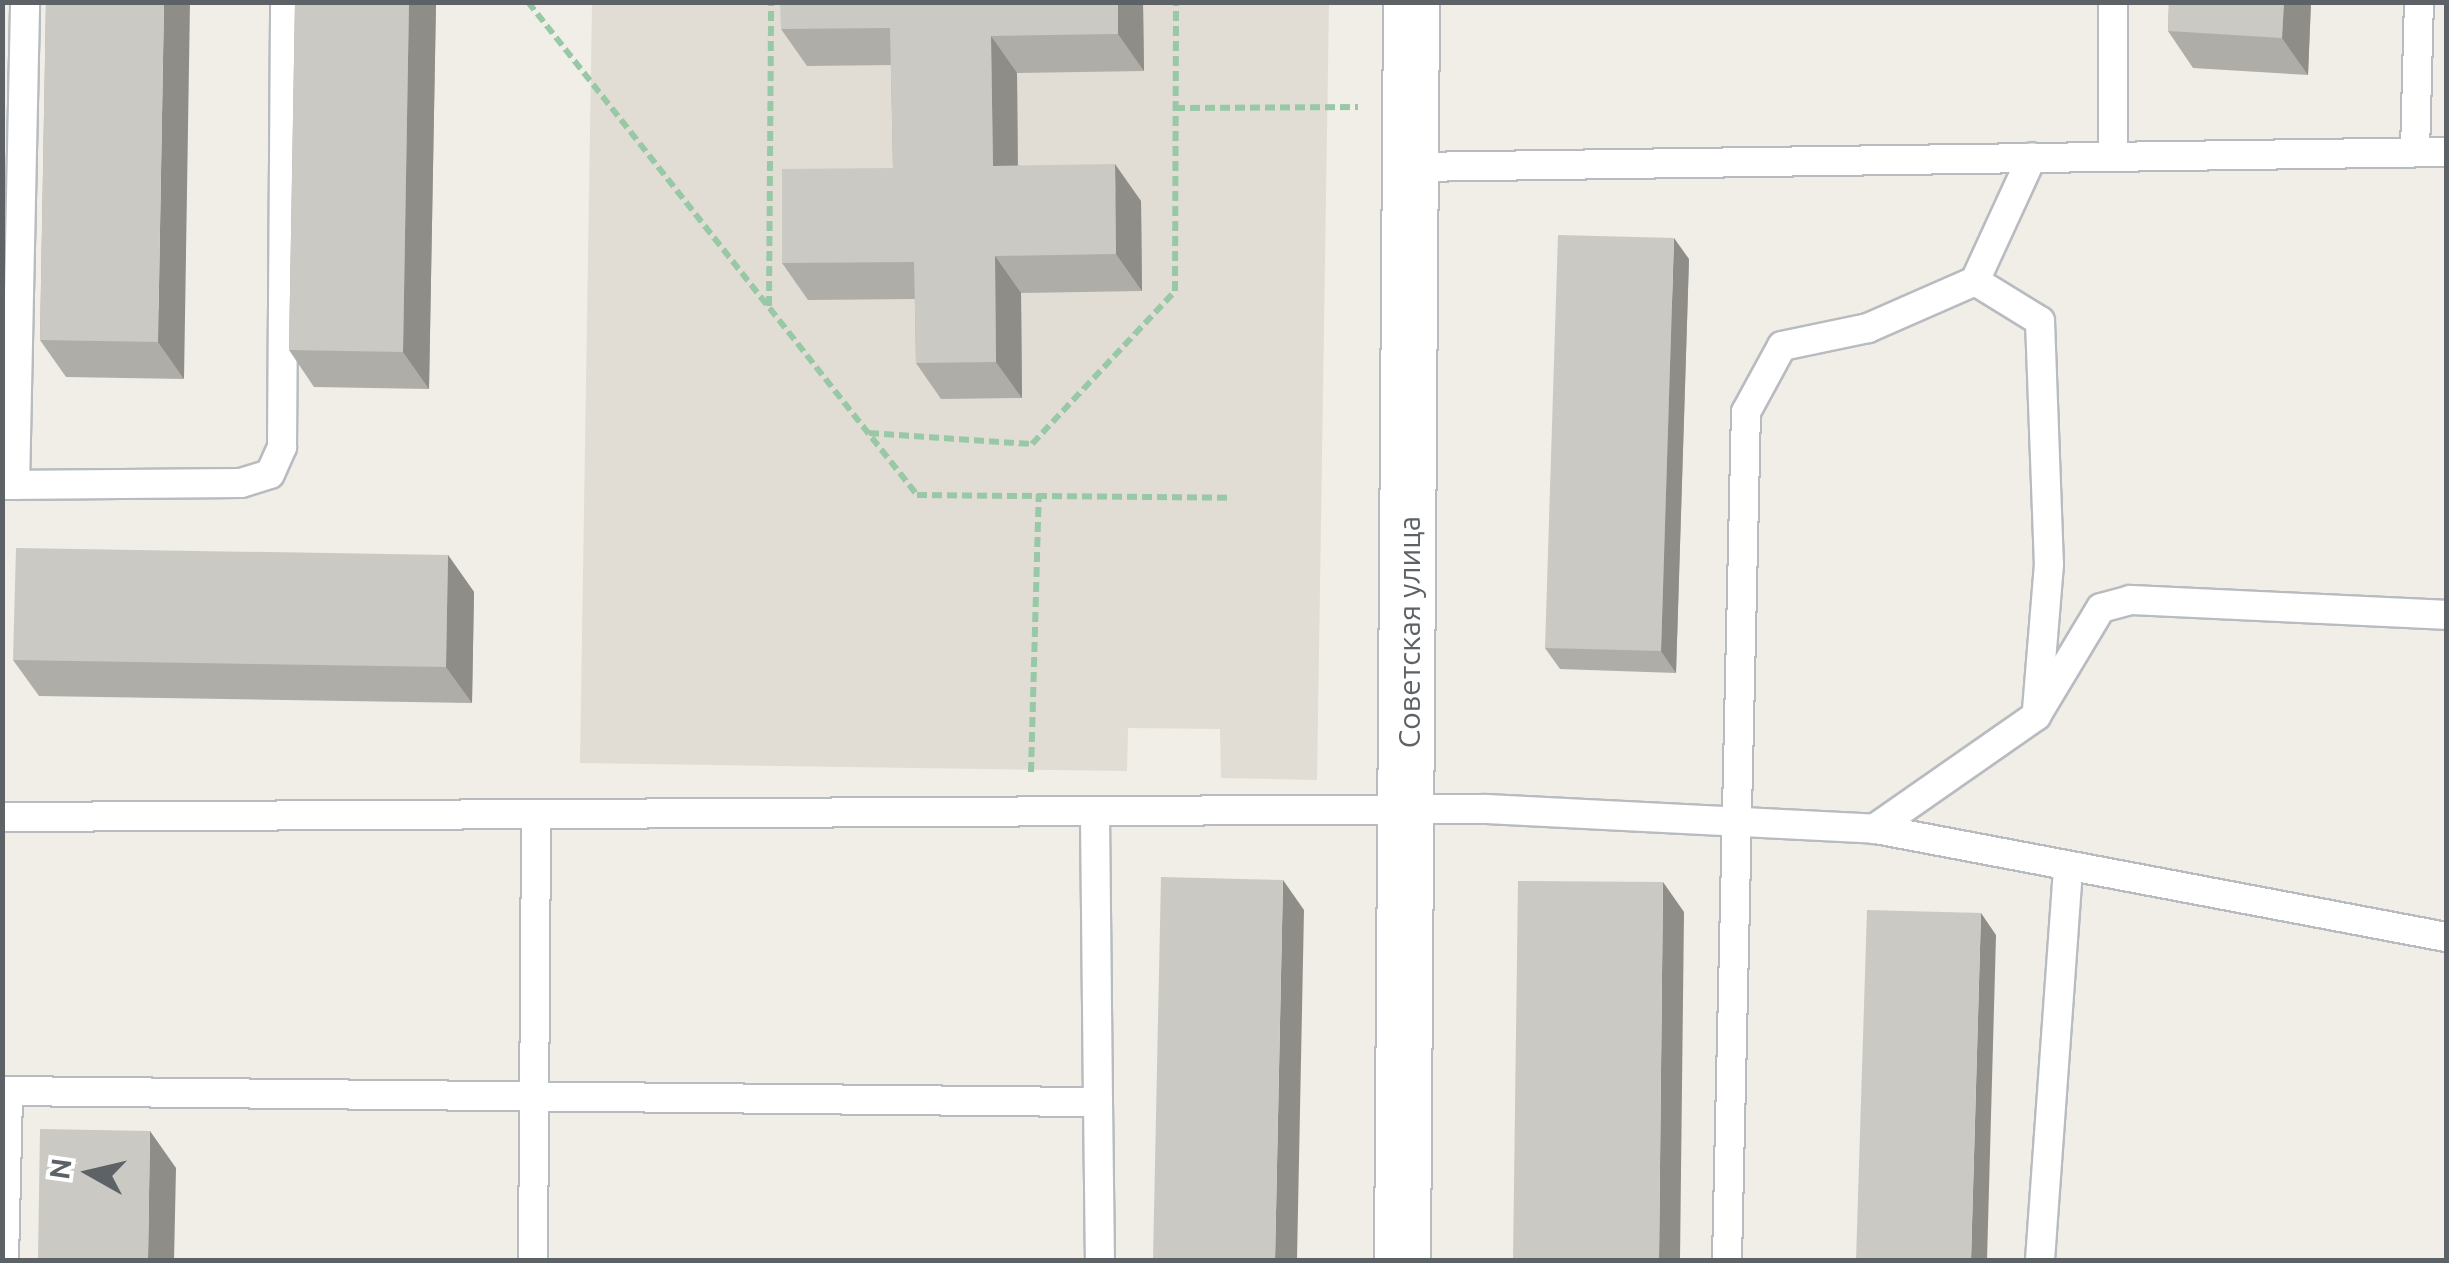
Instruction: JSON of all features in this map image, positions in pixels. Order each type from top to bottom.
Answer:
[{"type":"street","name":"Советская улица","points":[[1402,1260],[1413,167],[1411,2]]},
{"type":"lane","points":[[24,2],[8,485],[241,484],[270,474],[282,446],[285,2]]},
{"type":"lane","points":[[2113,2],[2113,155]]},
{"type":"lane","points":[[2416,152],[2418,2]]},
{"type":"lane","points":[[1413,167],[2446,152]]},
{"type":"lane","points":[[1727,1260],[1740,822],[1746,412],[1782,346],[1868,328],[1975,282],[2032,156]]},
{"type":"lane","points":[[1975,282],[2040,321],[2049,564],[2036,716]]},
{"type":"lane","points":[[1874,829],[2036,716],[2101,608],[2130,600],[2446,615]]},
{"type":"lane","points":[[2,817],[1408,813],[1740,822],[1874,829],[2068,869],[2446,937]]},
{"type":"lane","points":[[1095,815],[1100,1260]]},
{"type":"lane","points":[[533,1260],[536,816]]},
{"type":"lane","points":[[2040,1260],[2068,869]]},
{"type":"lane","points":[[4,1260],[5,1091],[1098,1102]]},
{"type":"path","points":[[528,2],[917,495],[1231,498]]},
{"type":"path","points":[[769,307],[772,2]]},
{"type":"path","points":[[868,433],[1032,444],[1175,291],[1176,2]]},
{"type":"path","points":[[1175,108],[1380,107]]},
{"type":"path","points":[[1030,816],[1039,494]]},
{"type":"shaded area","points":[[592,3],[1329,3],[1317,780],[1221,778],[1220,729],[1128,728],[1127,771],[580,763]]},
{"type":"building","points":[[46,2],[164,2],[158,342],[40,340]]},
{"type":"building","points":[[295,2],[409,2],[403,352],[289,350]]},
{"type":"building","points":[[780,2],[1118,2],[1118,34],[991,36],[993,166],[1115,164],[1116,254],[995,256],[996,362],[916,363],[914,262],[782,263],[782,169],[893,168],[890,28],[781,29]]},
{"type":"building","points":[[2169,2],[2284,2],[2282,38],[2168,31]]},
{"type":"building","points":[[1558,235],[1674,238],[1661,651],[1545,648]]},
{"type":"building","points":[[16,548],[448,555],[446,667],[13,660]]},
{"type":"building","points":[[1161,877],[1283,880],[1275,1260],[1153,1260]]},
{"type":"building","points":[[1518,881],[1663,882],[1659,1260],[1513,1260]]},
{"type":"building","points":[[1867,910],[1981,913],[1971,1260],[1856,1260]]},
{"type":"building","points":[[40,1129],[150,1131],[148,1260],[38,1260]]}]
